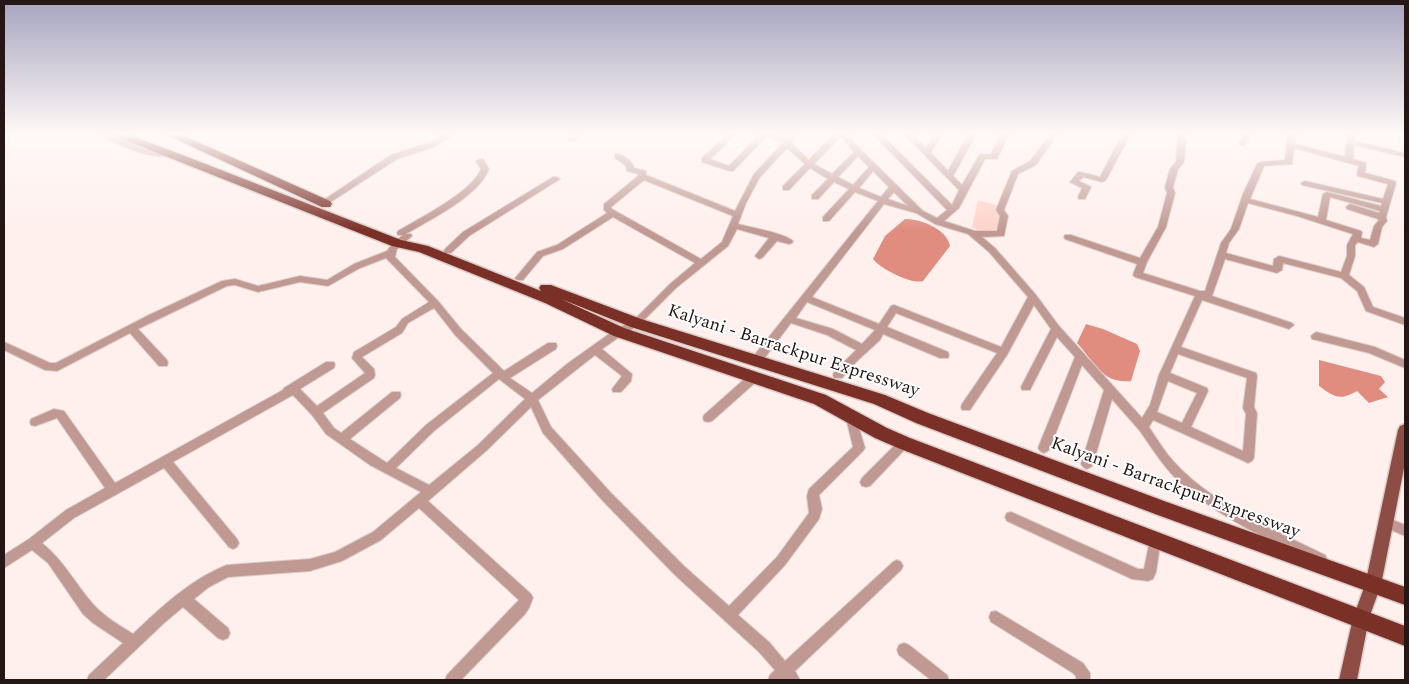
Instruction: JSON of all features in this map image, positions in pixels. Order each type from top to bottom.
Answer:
[{"type":"highway","points":[[204,167],[541,296],[619,332],[820,399],[904,443],[1405,636]]},
{"type":"highway","name":"Kalyani - Barrackpur Expressway","points":[[244,167],[323,203],[399,241],[448,251],[636,322],[879,399],[922,418],[1161,508],[1405,596]]},
{"type":"main road","points":[[1348,680],[1361,618],[1373,585],[1386,522],[1401,468],[1405,430]]},
{"type":"street","points":[[323,203],[379,167]]},
{"type":"street","points":[[4,346],[49,367],[57,367],[130,328],[226,283],[235,282],[258,289],[300,279],[328,283],[399,241],[483,176],[484,167]]},
{"type":"street","points":[[630,167],[630,169],[642,174],[640,178]]},
{"type":"street","points":[[94,680],[159,618],[204,584],[227,571],[310,565],[338,558],[377,536],[482,448],[532,399],[571,367],[636,322],[673,286],[725,244],[734,226],[736,214],[757,176],[766,167]]},
{"type":"street","points":[[786,188],[806,167]]},
{"type":"street","points":[[813,167],[854,190],[920,213],[938,222],[974,234],[988,236],[1000,234],[1004,216],[1000,210],[1015,173],[1026,167]]},
{"type":"street","points":[[815,197],[844,167]]},
{"type":"street","points":[[826,219],[873,167],[920,213]]},
{"type":"street","points":[[909,167],[952,210]]},
{"type":"street","points":[[940,167],[963,191]]},
{"type":"street","points":[[949,176],[954,167]]},
{"type":"street","points":[[938,222],[952,210],[977,167]]},
{"type":"street","points":[[1082,197],[1087,186],[1074,182],[1081,174],[1102,180],[1109,167]]},
{"type":"street","points":[[1176,167],[1162,227],[1142,262],[1138,275],[1289,325]]},
{"type":"street","points":[[1201,295],[1208,294],[1225,243],[1234,229],[1260,167]]},
{"type":"street","points":[[1356,239],[1374,244],[1378,226],[1383,221],[1392,183],[1362,174],[1363,167]]},
{"type":"street","points":[[702,263],[608,210],[607,206],[640,178],[646,177],[736,214]]},
{"type":"street","points":[[448,251],[466,234],[556,179]]},
{"type":"street","points":[[1305,183],[1385,210]]},
{"type":"street","points":[[756,361],[893,187]]},
{"type":"street","points":[[1245,200],[1321,221],[1358,234],[1351,245],[1351,256],[1344,276]]},
{"type":"street","points":[[1321,221],[1326,200],[1385,210]]},
{"type":"street","points":[[520,278],[540,254],[560,247],[613,213]]},
{"type":"street","points":[[734,226],[789,241]]},
{"type":"street","points":[[974,234],[1033,297],[1056,330],[1144,427],[1165,458],[1189,483],[1222,507],[1262,530],[1373,585]]},
{"type":"street","points":[[759,256],[776,236]]},
{"type":"street","points":[[1068,238],[1142,262]]},
{"type":"street","points":[[399,241],[393,262],[435,303],[458,332],[502,375],[532,399],[547,430],[570,457],[666,557],[764,646],[784,677],[897,566]]},
{"type":"street","points":[[1222,255],[1277,270],[1279,259],[1344,276],[1361,289],[1369,309],[1405,322]]},
{"type":"street","points":[[1144,427],[1151,414],[1164,375],[1185,325],[1201,295]]},
{"type":"street","points":[[966,407],[1003,352],[1033,297]]},
{"type":"street","points":[[806,298],[944,355]]},
{"type":"street","points":[[316,412],[370,375],[370,372],[357,356],[400,330],[405,320],[435,303]]},
{"type":"street","points":[[838,375],[876,337],[894,308],[1003,352]]},
{"type":"street","points":[[789,319],[830,332],[863,349]]},
{"type":"street","points":[[130,328],[162,364]]},
{"type":"street","points":[[1026,388],[1056,330]]},
{"type":"street","points":[[1316,336],[1371,350],[1405,364]]},
{"type":"street","points":[[388,469],[430,428],[502,375],[552,346]]},
{"type":"street","points":[[1151,414],[1248,458],[1252,413],[1248,408],[1252,376],[1176,349]]},
{"type":"street","points":[[596,350],[627,374],[617,390]]},
{"type":"street","points":[[1044,448],[1081,356]]},
{"type":"street","points":[[4,562],[33,543],[70,514],[166,462],[288,392],[330,365]]},
{"type":"street","points":[[1164,375],[1203,392],[1186,430]]},
{"type":"street","points":[[708,418],[753,378]]},
{"type":"street","points":[[1087,464],[1110,389]]},
{"type":"street","points":[[288,392],[295,391],[316,412],[327,429],[367,458],[430,491]]},
{"type":"street","points":[[342,439],[396,395]]},
{"type":"street","points":[[35,422],[54,413],[60,414],[114,490]]},
{"type":"street","points":[[729,615],[780,561],[814,515],[816,508],[812,498],[813,493],[859,448],[849,413]]},
{"type":"street","points":[[866,482],[904,443]]},
{"type":"street","points":[[166,462],[233,543]]},
{"type":"street","points":[[419,500],[526,598],[520,610],[452,680]]},
{"type":"street","points":[[1011,517],[1137,575],[1148,575],[1150,572],[1155,539]]},
{"type":"street","points":[[1386,522],[1405,531]]},
{"type":"street","points":[[33,543],[52,559],[88,609],[133,642]]},
{"type":"street","points":[[184,599],[223,633]]},
{"type":"street","points":[[996,617],[1078,668],[1082,673],[1083,680]]},
{"type":"street","points":[[904,650],[942,680]]},
{"type":"shaded area","points":[[978,200],[1000,206],[1002,217],[998,233],[981,232],[972,227]]},
{"type":"shaded area","points":[[905,219],[925,223],[939,230],[948,240],[950,246],[923,281],[911,281],[896,275],[876,263],[873,259],[885,236]]},
{"type":"shaded area","points":[[1086,324],[1103,329],[1137,344],[1140,351],[1131,381],[1112,379],[1105,375],[1077,343]]},
{"type":"shaded area","points":[[1319,360],[1381,376],[1385,382],[1379,389],[1388,397],[1369,403],[1357,391],[1341,397],[1329,393],[1319,386]]}]
